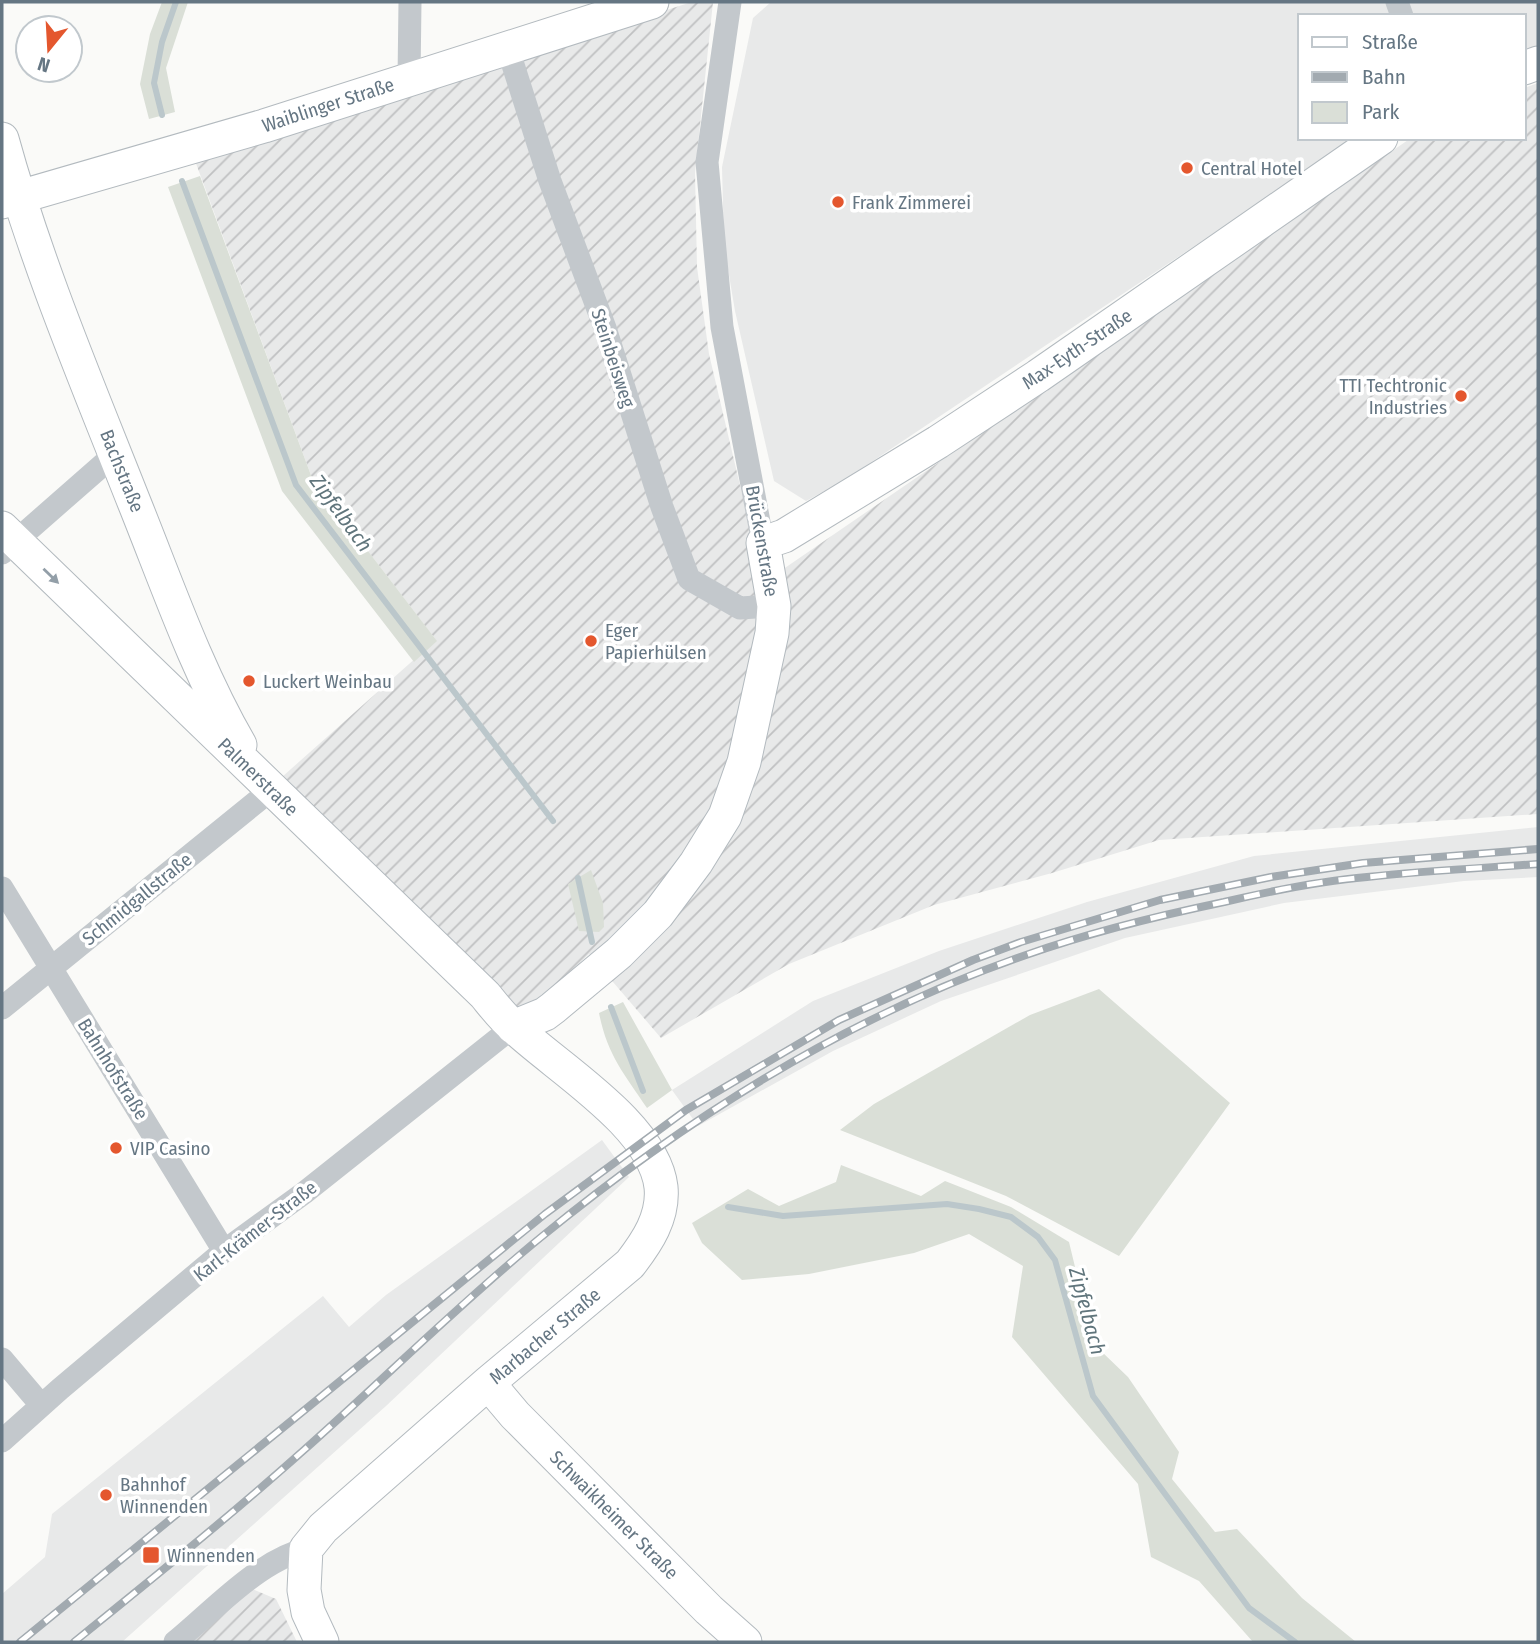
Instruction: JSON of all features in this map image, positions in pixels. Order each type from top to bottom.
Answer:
[{"type":"main road","name":"Waiblinger Straße","points":[[10,199],[264,125],[653,2]]},
{"type":"main road","name":"Bachstraße","points":[[2,139],[10,199],[45,270],[115,454],[219,709],[240,746],[271,790]]},
{"type":"main road","name":"Max-Eyth-Straße","points":[[763,543],[784,536],[938,442],[1139,307],[1378,140]]},
{"type":"main road","name":"Palmerstraße","points":[[6,540],[485,995],[513,1027]]},
{"type":"main road","name":"Brückenstraße","points":[[513,1027],[545,1014],[619,953],[658,914],[696,863],[725,816],[744,762],[772,634],[774,606],[763,543]]},
{"type":"main road","name":"Marbacher Straße","points":[[306,1549],[323,1528],[488,1383],[630,1265],[648,1242],[656,1223],[661,1186],[655,1168],[637,1137],[626,1123],[513,1027]]},
{"type":"main road","name":"Schwaikheimer Straße","points":[[488,1383],[515,1415],[709,1610],[745,1642]]},
{"type":"main road","points":[[306,1549],[304,1590],[308,1612],[322,1642]]},
{"type":"street","points":[[409,79],[410,2]]},
{"type":"street","name":"Brückenstraße","points":[[730,2],[707,162],[722,327],[763,543]]},
{"type":"street","name":"Steinbeisweg","points":[[508,49],[550,181],[605,328],[662,507],[689,579],[740,608],[774,606]]},
{"type":"street","points":[[6,540],[115,454]]},
{"type":"street","name":"Schmidgallstraße","points":[[2,1008],[271,790]]},
{"type":"street","name":"Bahnhofstraße","points":[[2,888],[224,1251]]},
{"type":"street","name":"Karl-Krämer-Straße","points":[[2,1441],[224,1251],[304,1193],[513,1027]]},
{"type":"street","points":[[2,1359],[41,1405]]},
{"type":"street","points":[[175,1642],[268,1565],[287,1554],[306,1549]]},
{"type":"shaded area","points":[[692,2],[713,2],[695,173],[697,267],[709,354],[763,583],[1408,140],[1526,140],[1526,87],[1538,83],[1538,814],[1159,840],[934,905],[789,964],[661,1038],[589,954],[517,1022],[273,785],[436,640],[312,478],[194,158]]},
{"type":"shaded area","points":[[771,2],[1538,2],[1538,51],[1526,55],[1526,14],[1298,14],[1298,140],[1353,140],[843,481],[806,501],[774,481],[735,311],[724,245],[722,167],[753,18]]},
{"type":"shaded area","points":[[1538,827],[1538,877],[1464,881],[1284,903],[1125,938],[941,1001],[833,1051],[698,1126],[672,1090],[813,1001],[939,951],[1087,902],[1254,856]]},
{"type":"shaded area","points":[[602,1140],[629,1177],[386,1406],[122,1642],[2,1642],[2,1594],[45,1557],[52,1514],[323,1296],[349,1327],[386,1295]]},
{"type":"shaded area","points":[[250,1588],[276,1599],[297,1642],[187,1642]]},
{"type":"green space","points":[[162,2],[188,2],[166,68],[175,112],[149,119],[140,84],[150,34]]},
{"type":"green space","points":[[200,176],[312,478],[437,641],[414,662],[282,491],[168,187]]},
{"type":"green space","points":[[591,870],[603,903],[604,927],[599,932],[579,931],[568,884]]},
{"type":"green space","points":[[1099,989],[1230,1103],[1119,1256],[1006,1196],[840,1130],[874,1104],[1030,1015]]},
{"type":"green space","points":[[623,1002],[672,1090],[647,1108],[624,1074],[602,1027],[599,1013]]},
{"type":"green space","points":[[841,1165],[921,1196],[945,1181],[1011,1207],[1069,1242],[1084,1304],[1102,1352],[1128,1377],[1179,1452],[1172,1479],[1215,1532],[1237,1529],[1302,1598],[1356,1642],[1253,1642],[1199,1581],[1151,1557],[1138,1484],[1012,1337],[1023,1266],[969,1234],[914,1253],[809,1274],[742,1280],[702,1243],[692,1223],[748,1189],[779,1206],[836,1182]]},
{"type":"waterway","name":"Zipfelbach","points":[[162,115],[154,83],[162,42],[176,2]]},
{"type":"waterway","name":"Zipfelbach","points":[[182,181],[296,485],[553,821]]},
{"type":"waterway","name":"Zipfelbach","points":[[578,878],[592,942]]},
{"type":"waterway","name":"Zipfelbach","points":[[611,1007],[643,1091]]},
{"type":"waterway","name":"Zipfelbach","points":[[728,1207],[783,1216],[947,1204],[1011,1217],[1038,1237],[1055,1260],[1093,1396],[1249,1608],[1295,1642]]},
{"type":"railway","points":[[20,1642],[545,1214],[686,1110],[839,1020],[973,960],[1021,942],[1160,900],[1271,877],[1363,863],[1538,849]]},
{"type":"railway","points":[[74,1642],[276,1475],[480,1290],[595,1194],[711,1112],[832,1040],[895,1008],[960,980],[1050,947],[1149,919],[1277,890],[1331,881],[1538,864]]},
{"type":"place","name":"Central Hotel","points":[[1187,168]]},
{"type":"place","name":"Frank Zimmerei","points":[[838,202]]},
{"type":"place","name":"TTI Techtronic Industries","points":[[1461,396]]},
{"type":"place","name":"Eger Papierhülsen","points":[[591,641]]},
{"type":"place","name":"Luckert Weinbau","points":[[249,681]]},
{"type":"place","name":"VIP Casino","points":[[116,1148]]},
{"type":"place","name":"Bahnhof Winnenden","points":[[106,1495]]},
{"type":"place","name":"Winnenden","points":[[151,1555]]}]
